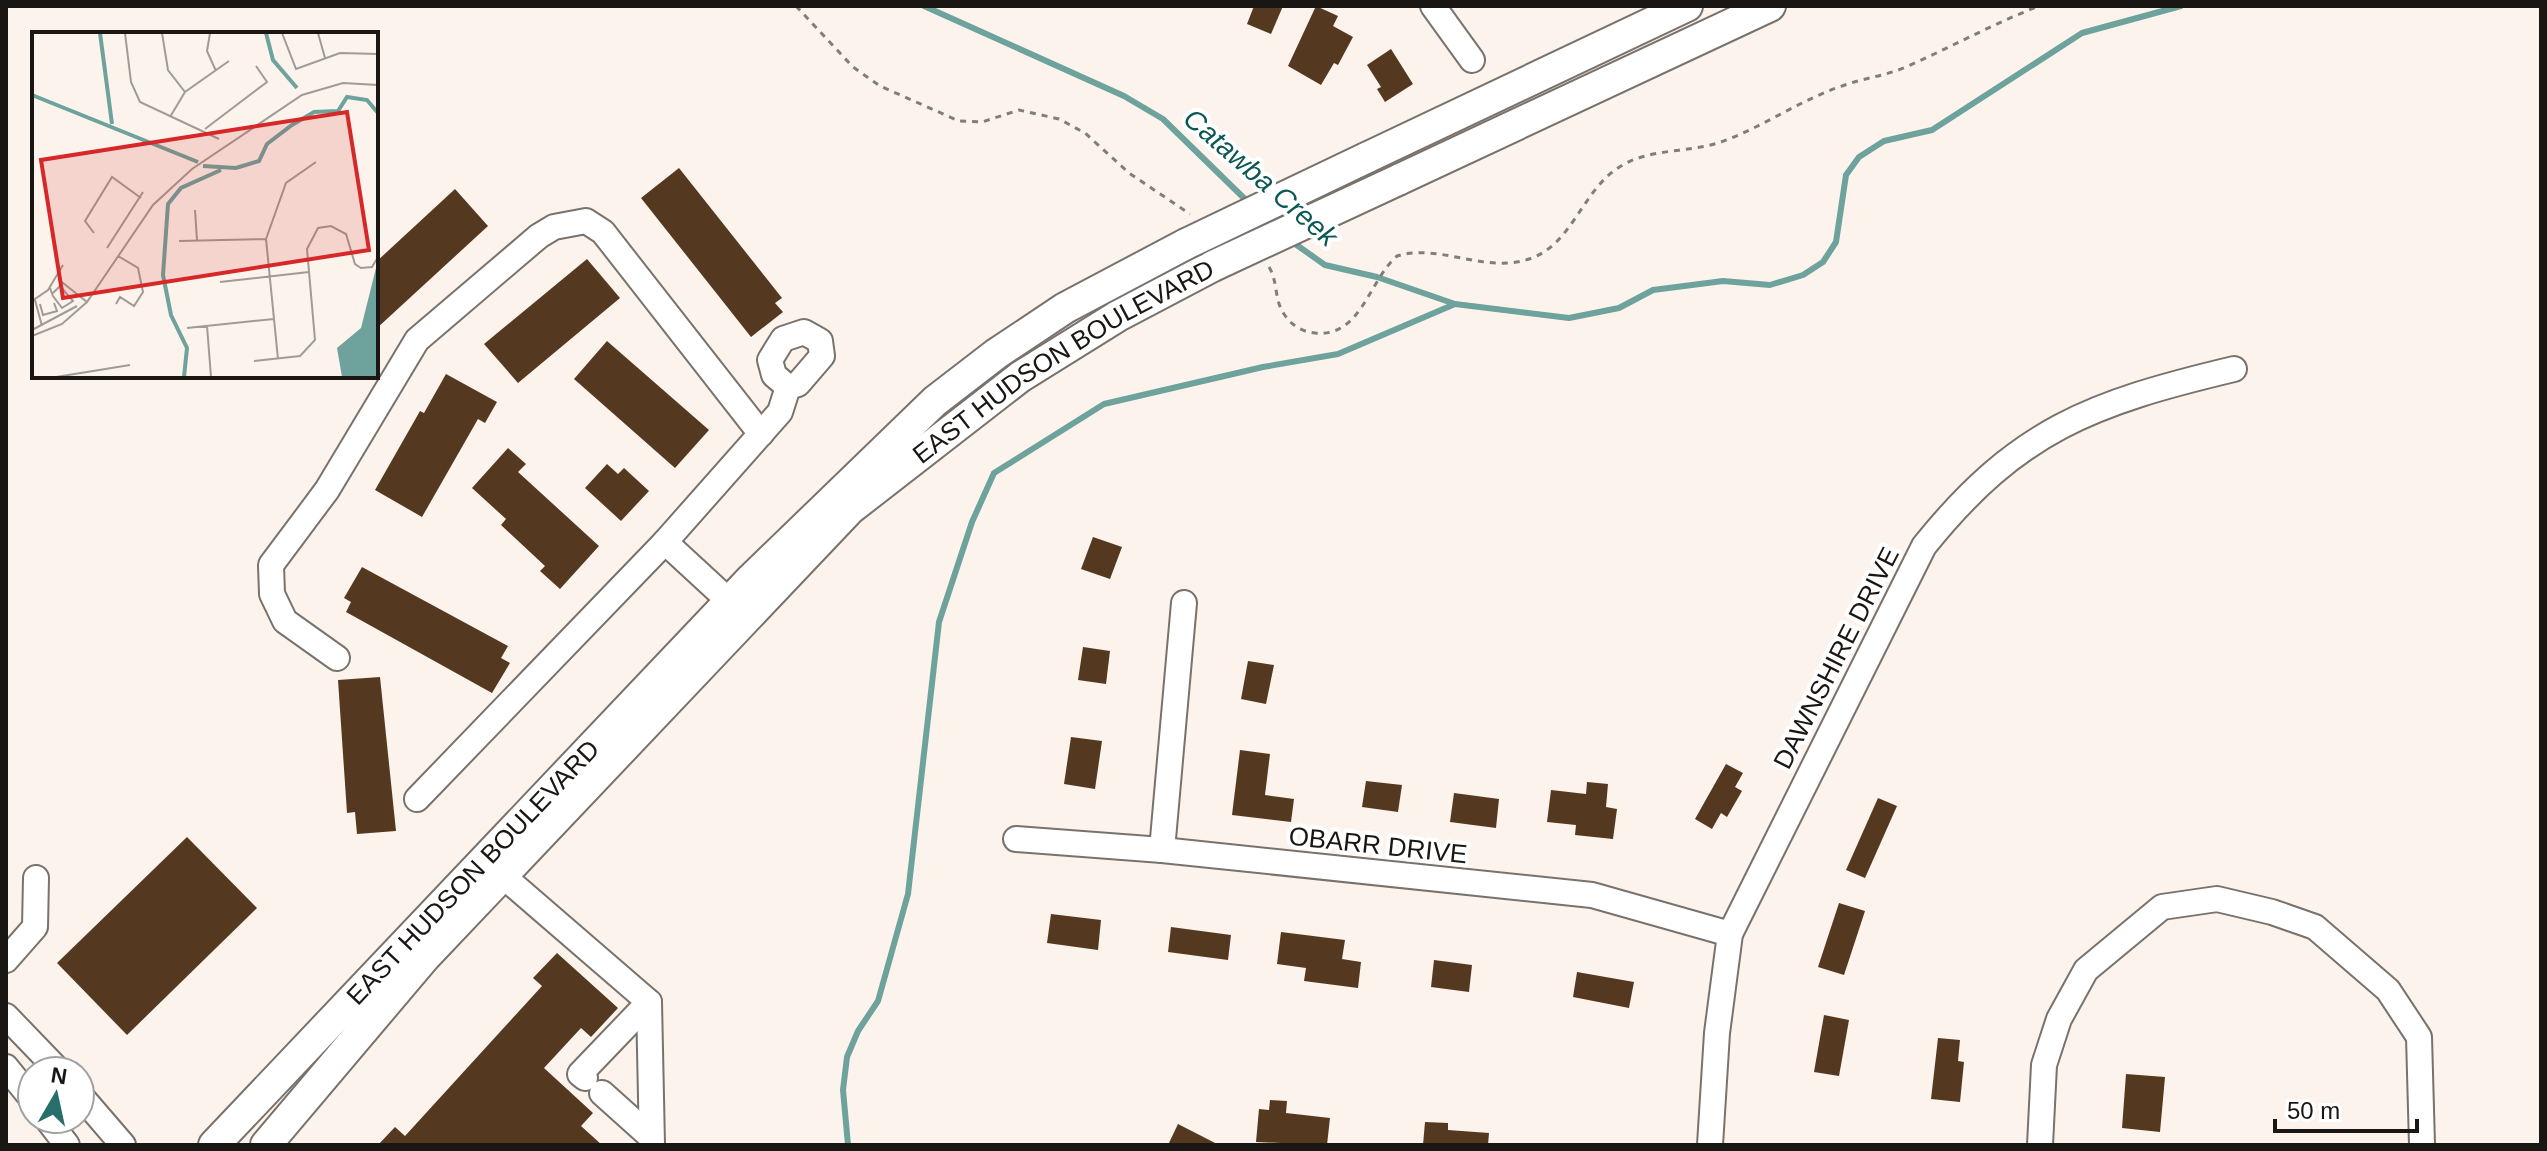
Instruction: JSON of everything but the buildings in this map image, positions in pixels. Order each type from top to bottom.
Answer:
[{"type":"main road","name":"EAST HUDSON BOULEVARD","points":[[214,1145],[739,609],[935,401],[996,354],[1065,308],[1194,233],[1366,158],[1687,6]]},
{"type":"main road","name":"EAST HUDSON BOULEVARD","points":[[266,1145],[424,958],[739,609],[850,509],[1020,377],[1118,316],[1213,266],[1770,6]]},
{"type":"street","points":[[1433,6],[1472,60]]},
{"type":"street","points":[[337,658],[285,621],[272,594],[271,565],[327,490],[417,340],[539,236],[554,227],[586,221],[603,232],[761,434]]},
{"type":"street","name":"DAWNSHIRE DRIVE","points":[[1710,1145],[1717,1033],[1730,934],[1924,546],[1959,502],[2016,451],[2078,416],[2159,387],[2234,369]]},
{"type":"street","points":[[417,799],[665,542],[785,405],[788,387]]},
{"type":"street","points":[[665,542],[739,609]]},
{"type":"street","points":[[1162,850],[1184,603]]},
{"type":"street","name":"OBARR DRIVE","points":[[1016,839],[1162,850],[1592,895],[1730,934]]},
{"type":"street","points":[[502,875],[649,1002],[651,1141]]},
{"type":"street","points":[[6,960],[35,927],[36,878]]},
{"type":"street","points":[[2040,1145],[2044,1065],[2059,1019],[2086,970],[2162,907],[2217,899],[2272,912],[2315,927],[2388,990],[2419,1037],[2422,1145]]},
{"type":"street","points":[[649,1002],[580,1074],[651,1141]]},
{"type":"street","points":[[6,1016],[44,1055]]},
{"type":"street","points":[[96,1114],[123,1145]]},
{"type":"path","points":[[796,6],[853,67],[880,86],[959,121],[982,122],[1019,110],[1059,119],[1085,133],[1142,182],[1194,233]]},
{"type":"path","points":[[1266,264],[1274,276],[1285,316],[1301,329],[1329,332],[1346,324],[1360,310],[1387,266],[1397,256],[1412,252],[1495,263],[1537,256],[1558,240],[1599,183],[1622,165],[1643,157],[1720,142],[1843,85],[1906,67],[1989,25],[2039,6]]},
{"type":"waterway","name":"Catawba Creek","points":[[924,6],[1124,96],[1163,119],[1250,204]]},
{"type":"waterway","name":"Catawba Creek","points":[[1291,241],[1325,265],[1377,277],[1455,304],[1569,318],[1619,308],[1653,290],[1723,281],[1770,285],[1803,275],[1823,262],[1836,242],[1846,175],[1859,157],[1884,141],[1932,130],[2082,33],[2181,6]]},
{"type":"waterway","points":[[848,1145],[843,1090],[847,1057],[858,1031],[878,1001],[908,894],[939,622],[972,522],[994,473],[1104,404],[1263,367],[1338,354],[1455,304]]}]
